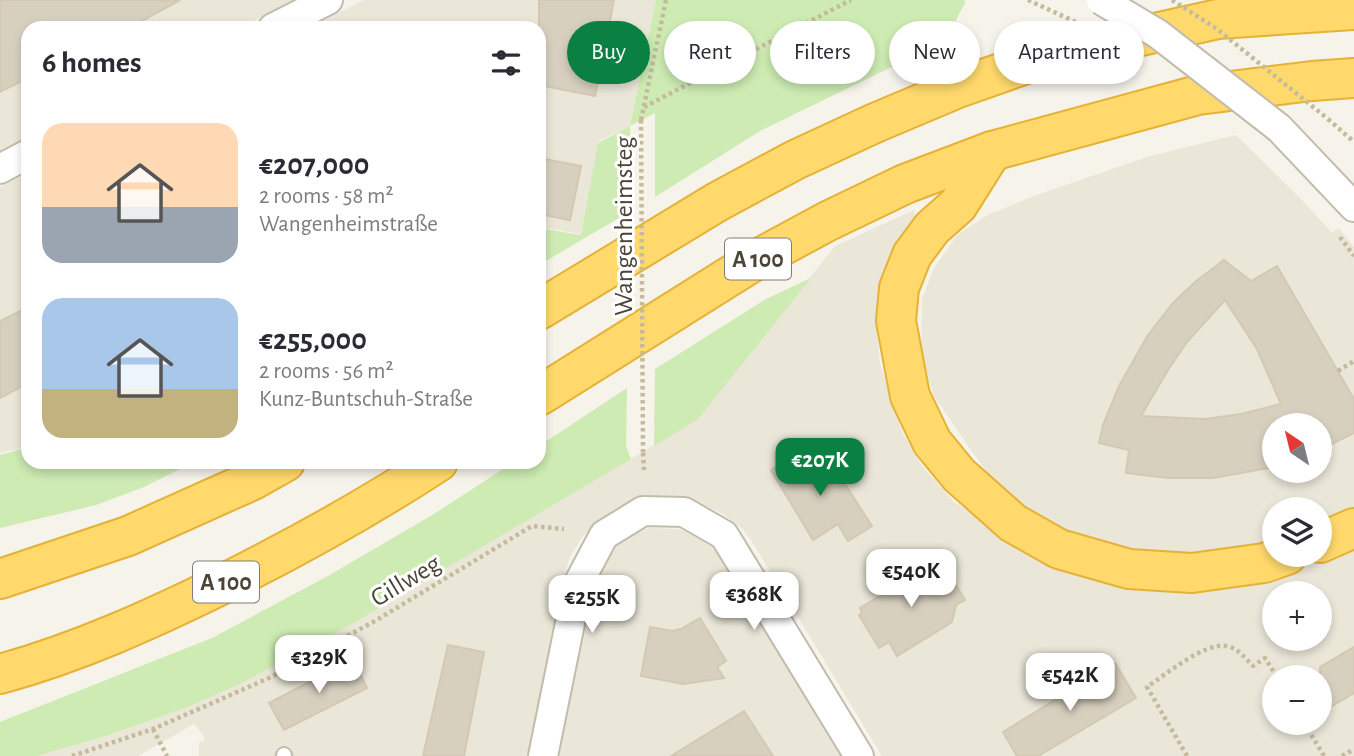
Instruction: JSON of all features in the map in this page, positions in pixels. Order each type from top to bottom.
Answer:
[{"type":"highway","name":"A 100","points":[[546,306],[717,202],[795,160],[874,122],[958,88],[1045,57],[1218,19],[1354,10]]},
{"type":"highway","name":"A 100","points":[[546,392],[754,261],[905,184],[992,151],[1198,95],[1354,78]]},
{"type":"highway","points":[[992,151],[958,205],[932,228],[912,255],[899,288],[896,321],[910,396],[932,442],[958,475],[1013,523],[1059,549],[1129,569],[1192,573],[1262,563]]},
{"type":"highway","points":[[0,579],[128,536],[273,469]]},
{"type":"highway","name":"A 100","points":[[0,674],[34,665],[159,616],[294,548],[426,469]]},
{"type":"highway","points":[[1332,538],[1354,528]]},
{"type":"street","points":[[287,21],[328,0]]},
{"type":"street","points":[[1101,0],[1158,34],[1279,128],[1351,198]]},
{"type":"street","points":[[0,169],[21,158]]},
{"type":"street","points":[[543,756],[578,584],[604,535],[643,511],[684,512],[724,535],[859,756]]},
{"type":"path","name":"Wangenheimsteg","points":[[644,470],[641,120],[666,0]]},
{"type":"path","points":[[644,107],[851,0]]},
{"type":"path","points":[[1172,0],[1217,29],[1354,142]]},
{"type":"path","points":[[1336,231],[1354,256]]},
{"type":"path","points":[[1338,371],[1354,362]]},
{"type":"path","name":"Gillweg","points":[[72,756],[153,729],[281,672],[374,621],[532,526],[564,529]]},
{"type":"path","points":[[1187,756],[1147,687],[1209,647],[1225,646],[1240,652],[1253,666],[1265,658],[1269,665]]},
{"type":"path","points":[[153,729],[167,756]]},
{"type":"path","points":[[1311,735],[1324,756]]},
{"type":"path","points":[[1342,756],[1354,749]]},
{"type":"shaded area","points":[[0,0],[294,0],[254,21],[21,21],[21,140],[0,151]]},
{"type":"shaded area","points":[[364,0],[656,0],[650,29],[650,21],[567,21],[567,84],[639,84],[630,126],[599,141],[581,234],[546,228],[546,21],[323,21]]},
{"type":"shaded area","points":[[1236,135],[1332,233],[1339,228],[1354,247],[1354,509],[1332,519],[1332,497],[1262,497],[1262,543],[1206,553],[1141,553],[1085,541],[1033,514],[999,490],[934,396],[921,353],[922,299],[934,268],[958,234],[990,214],[1147,157]]},
{"type":"shaded area","points":[[21,176],[21,448],[0,453],[0,187]]},
{"type":"shaded area","points":[[914,210],[916,225],[883,286],[876,325],[880,363],[902,432],[922,466],[954,502],[985,522],[1269,576],[1298,567],[1332,567],[1332,555],[1354,545],[1354,756],[882,756],[743,529],[723,514],[685,499],[650,498],[609,514],[582,537],[570,557],[527,756],[199,756],[199,743],[204,741],[204,736],[194,724],[138,756],[37,756],[109,735],[185,708],[240,684],[347,627],[698,419],[835,246]]},
{"type":"shaded area","points":[[650,528],[679,529],[714,546],[844,756],[558,756],[593,582],[602,563],[618,543],[632,534]]},
{"type":"green space","points":[[656,0],[966,1],[956,21],[889,21],[889,68],[875,75],[875,21],[770,21],[770,84],[857,84],[760,131],[655,197],[655,113],[630,126],[639,84],[650,84],[650,29]]},
{"type":"green space","points":[[630,126],[629,212],[546,261],[546,229],[581,235],[598,143]]},
{"type":"green space","points":[[811,278],[698,419],[654,446],[655,369],[766,299]]},
{"type":"green space","points":[[627,388],[626,446],[631,459],[347,627],[240,684],[185,708],[109,735],[37,756],[0,756],[0,722],[212,638],[328,576],[434,514],[503,469],[546,469],[546,441]]},
{"type":"green space","points":[[21,449],[21,469],[180,469],[144,487],[96,505],[0,528],[0,455]]},
{"type":"building","points":[[0,0],[180,0],[142,21],[21,21],[21,82],[0,92]]},
{"type":"building","points":[[539,0],[614,0],[610,21],[567,21],[567,84],[597,84],[595,96],[546,86],[546,21],[539,21]]},
{"type":"building","points":[[546,159],[581,166],[570,220],[546,215]]},
{"type":"building","points":[[1224,260],[1251,281],[1277,266],[1354,399],[1354,433],[1332,444],[1332,413],[1262,413],[1262,469],[1213,478],[1168,478],[1126,473],[1129,450],[1099,443],[1103,425],[1119,386],[1148,335],[1173,303]],"holes":[[[1225,300],[1257,349],[1281,404],[1205,419],[1141,416],[1187,342]]]},
{"type":"building","points":[[21,310],[21,387],[0,398],[0,321]]},
{"type":"building","points":[[805,450],[815,468],[827,461],[872,526],[848,541],[838,524],[813,540],[771,470]]},
{"type":"building","points":[[921,559],[937,585],[951,577],[965,600],[956,605],[952,622],[897,656],[889,642],[879,648],[859,615],[862,613],[860,608],[890,590],[885,581]]},
{"type":"building","points":[[700,618],[726,661],[717,667],[724,678],[683,684],[641,676],[650,627],[672,631]]},
{"type":"building","points":[[448,645],[484,652],[464,756],[423,756]]},
{"type":"building","points":[[1354,647],[1354,693],[1332,706],[1332,665],[1323,665]]},
{"type":"building","points":[[353,659],[367,688],[284,730],[269,703]]},
{"type":"building","points":[[1115,663],[1136,698],[1038,756],[1017,756],[1003,732]]},
{"type":"building","points":[[744,711],[773,756],[671,756]]}]
